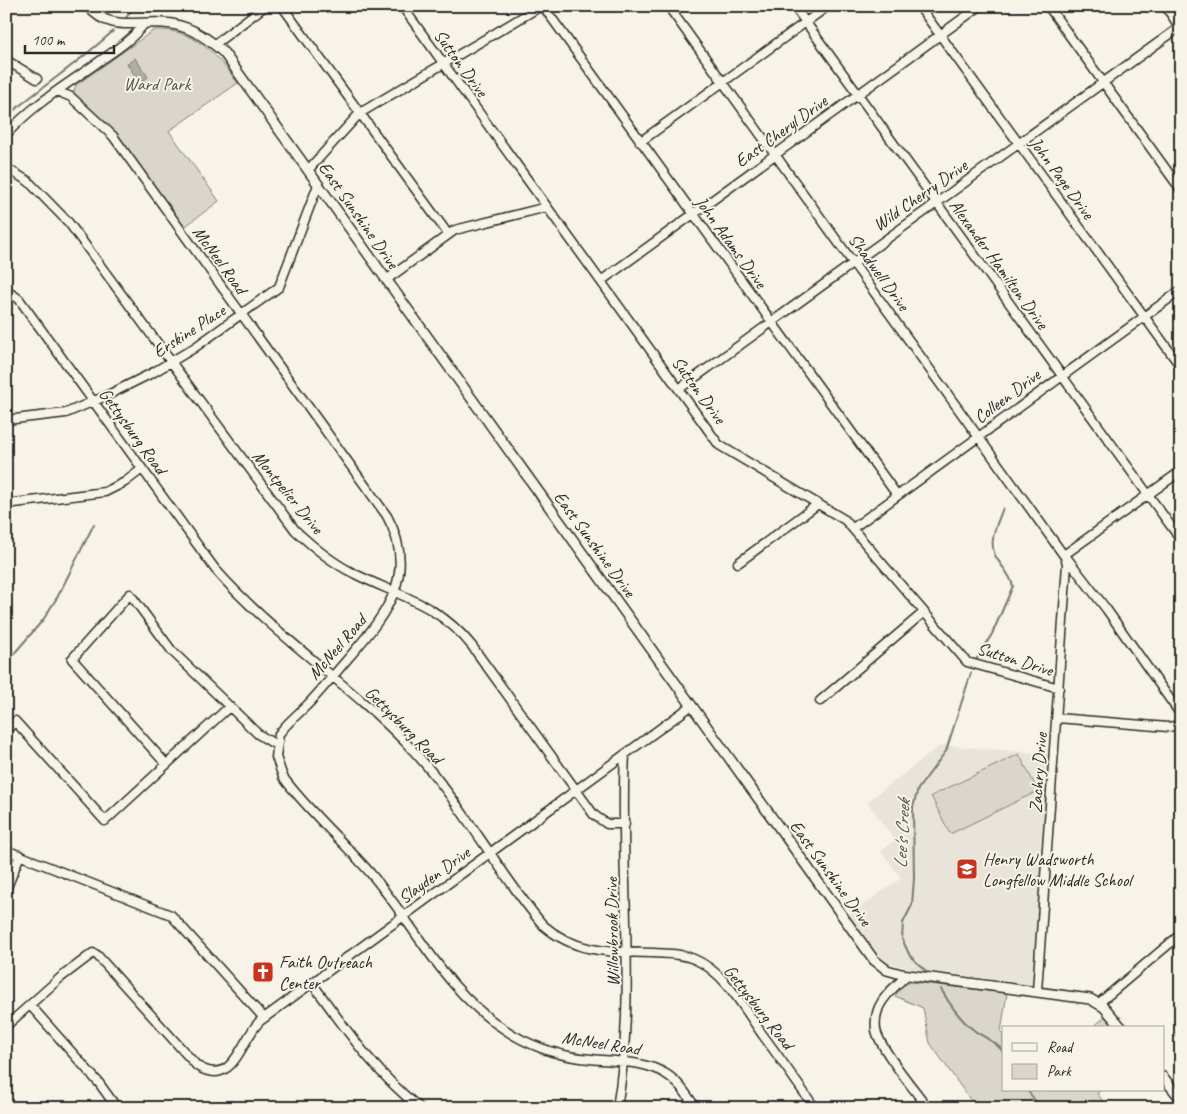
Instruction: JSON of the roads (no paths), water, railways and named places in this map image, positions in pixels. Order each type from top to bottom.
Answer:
[{"type":"street","name":"East Sunshine Drive","points":[[88,6],[99,17],[115,24],[162,22],[182,26],[200,34],[224,53],[874,960],[887,970],[907,975],[1090,999],[1099,1003]]},
{"type":"street","points":[[215,44],[265,6]]},
{"type":"street","points":[[282,6],[448,234]]},
{"type":"street","name":"Sutton Drive","points":[[402,6],[724,449],[845,520],[967,662],[1059,688]]},
{"type":"street","points":[[308,170],[360,113],[542,6]]},
{"type":"street","name":"John Adams Drive","points":[[542,6],[897,495]]},
{"type":"street","name":"Shadwell Drive","points":[[668,6],[1181,715]]},
{"type":"street","name":"Alexander Hamilton Drive","points":[[794,6],[1181,540]]},
{"type":"street","points":[[640,142],[828,6]]},
{"type":"street","name":"John Page Drive","points":[[919,6],[1181,367]]},
{"type":"street","name":"East Cheryl Drive","points":[[601,281],[980,6]]},
{"type":"street","points":[[1048,6],[1181,190]]},
{"type":"street","points":[[1166,6],[1180,28]]},
{"type":"street","points":[[6,135],[24,117],[57,91],[129,41],[144,24]]},
{"type":"street","name":"Wild Cherry Drive","points":[[679,388],[853,261],[1180,28]]},
{"type":"street","points":[[6,60],[37,79]]},
{"type":"street","name":"McNeel Road","points":[[57,91],[71,97],[113,136],[391,523],[399,553],[400,573],[396,591],[380,621],[310,702],[284,727],[276,745],[278,767],[286,781],[372,875],[459,992],[488,1019],[506,1030],[554,1052],[578,1058],[646,1066],[665,1074],[684,1090],[696,1108]]},
{"type":"street","name":"Montpelier Drive","points":[[6,168],[28,182],[69,223],[295,530],[324,556],[360,576],[436,611],[465,637],[598,819],[607,824],[625,824]]},
{"type":"street","name":"Erskine Place","points":[[6,420],[58,415],[94,401],[171,362],[279,287],[318,185]]},
{"type":"street","points":[[386,280],[448,234],[463,227],[547,207]]},
{"type":"street","name":"Gettysburg Road","points":[[6,290],[19,299],[215,569],[238,596],[388,725],[420,758],[536,917],[552,934],[587,950],[686,955],[703,963],[728,985],[815,1108]]},
{"type":"street","name":"Colleen Drive","points":[[853,528],[1061,375],[1181,290]]},
{"type":"street","points":[[6,504],[104,492],[125,482],[142,469]]},
{"type":"street","points":[[1065,556],[1181,472]]},
{"type":"street","points":[[738,563],[818,504]]},
{"type":"street","name":"Zachry Drive","points":[[1037,992],[1068,564],[1065,556]]},
{"type":"street","points":[[166,764],[72,660],[130,594],[172,651],[262,738],[276,745]]},
{"type":"street","points":[[820,701],[924,612]]},
{"type":"street","name":"Slayden Drive","points":[[30,1005],[80,961],[93,953],[97,955],[191,1062],[207,1070],[221,1070],[234,1063],[248,1035],[264,1018],[691,706]]},
{"type":"street","points":[[6,731],[15,721],[105,821],[230,707]]},
{"type":"street","points":[[1057,718],[1168,727],[1181,725]]},
{"type":"street","name":"Willowbrook Drive","points":[[617,1108],[624,1063],[628,1008],[625,824],[626,754]]},
{"type":"street","points":[[6,850],[171,914],[264,1018]]},
{"type":"street","points":[[6,890],[20,854]]},
{"type":"street","points":[[1120,1026],[1099,1003],[1181,934]]},
{"type":"street","points":[[907,975],[888,993],[879,1007],[876,1030],[882,1044],[928,1108]]},
{"type":"street","points":[[312,983],[369,1060],[420,1108]]},
{"type":"street","points":[[6,1026],[30,1005],[99,1083],[116,1108]]},
{"type":"street","points":[[1164,1078],[1181,1098]]},
{"type":"street","points":[[403,1108],[410,1100]]},
{"type":"street","points":[[6,1103],[11,1108]]},
{"type":"waterway","points":[[125,19],[135,6]]},
{"type":"waterway","points":[[6,117],[113,31]]},
{"type":"waterway","name":"Lee's Creek","points":[[976,660],[992,634],[1013,586],[1010,577],[997,559],[993,549],[994,531],[1003,508]]},
{"type":"waterway","points":[[6,663],[43,620],[58,596],[94,524]]},
{"type":"waterway","name":"Lee's Creek","points":[[925,970],[910,956],[902,939],[903,923],[912,905],[914,878],[913,807],[918,789],[946,751],[971,673]]},
{"type":"waterway","name":"Lee's Creek","points":[[941,989],[960,1017],[1002,1051]]},
{"type":"waterway","name":"Lee's Creek","points":[[1029,1092],[1041,1108]]},
{"type":"place","name":"Henry Wadsworth Longfellow Middle School","points":[[967,869]]},
{"type":"place","name":"Faith Outreach Center","points":[[263,972]]},
{"type":"park label","name":"Ward Park","points":[[157,84]]}]
